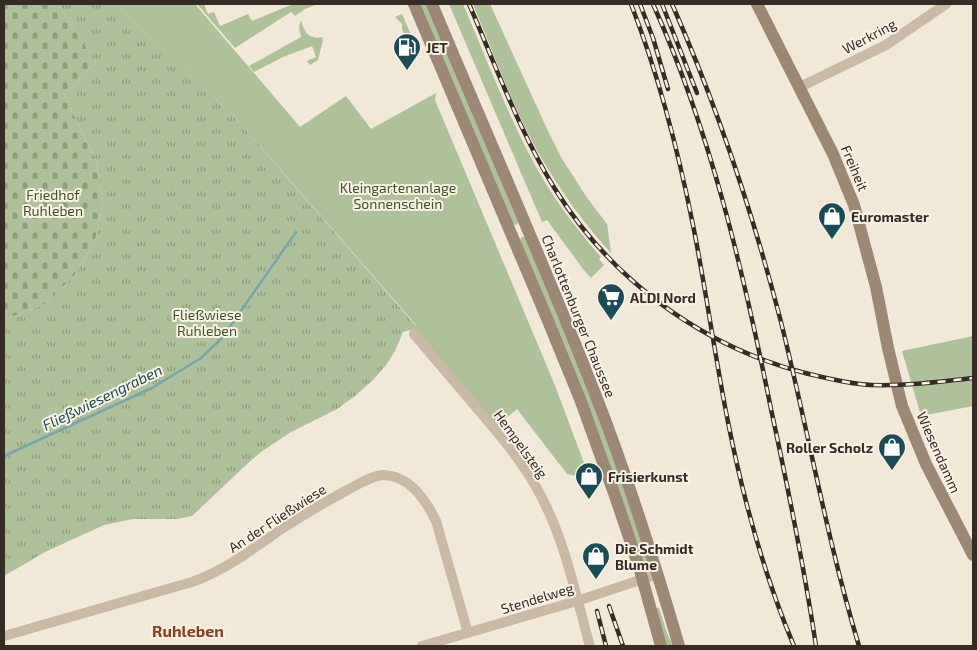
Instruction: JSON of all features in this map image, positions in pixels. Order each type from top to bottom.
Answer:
[{"type":"main road","points":[[414,4],[577,391],[614,493],[642,580],[660,646]]},
{"type":"main road","name":"Charlottenburger Chaussee","points":[[432,4],[594,392],[626,478],[658,574],[679,646]]},
{"type":"main road","name":"Freiheit","points":[[757,4],[833,154],[854,205],[876,287],[890,356]]},
{"type":"main road","name":"Wiesendamm","points":[[890,356],[902,406],[926,464],[973,555]]},
{"type":"street","name":"Werkring","points":[[800,87],[886,45],[946,4]]},
{"type":"street","name":"Hempelsteig","points":[[414,334],[494,428],[524,468],[543,499],[562,548],[590,646]]},
{"type":"street","name":"An der Fließwiese","points":[[4,636],[192,582],[216,573],[325,502],[377,476],[384,475],[406,482],[427,503],[436,521],[468,633]]},
{"type":"street","name":"Stendelweg","points":[[422,646],[658,574]]},
{"type":"green space","name":"Friedhof Ruhleben","points":[[4,4],[58,4],[96,62],[64,95],[96,160],[103,202],[95,241],[74,276],[45,304],[4,320]]},
{"type":"green space","name":"Fließwiese Ruhleben","points":[[58,4],[115,4],[233,115],[416,326],[411,330],[403,332],[395,351],[386,365],[355,396],[337,409],[291,432],[261,452],[192,516],[178,519],[133,519],[104,525],[45,552],[4,576],[4,320],[45,304],[74,276],[95,241],[103,202],[96,160],[64,95],[96,62]]},
{"type":"green space","name":"Kleingartenanlage Sonnenschein","points":[[115,4],[195,4],[300,127],[346,96],[371,129],[436,93],[435,100],[554,383],[590,479],[567,474],[517,409],[494,428],[414,334],[411,330],[416,325],[233,115]]},
{"type":"green space","points":[[197,4],[204,4],[208,14],[214,12],[220,26],[248,14],[252,21],[293,4],[317,4],[295,16],[291,12],[235,48]]},
{"type":"green space","points":[[420,4],[426,4],[518,222],[517,225],[513,224]]},
{"type":"green space","points":[[449,4],[463,4],[522,141],[534,163],[565,212],[601,257],[599,259],[604,265],[591,278],[547,220],[542,222]]},
{"type":"green space","points":[[473,4],[490,4],[562,159],[607,224],[611,253],[566,197],[543,161],[514,104]]},
{"type":"green space","points":[[402,14],[419,53],[414,55],[402,29],[402,24],[395,17]]},
{"type":"green space","points":[[301,20],[310,36],[322,37],[318,60],[310,65],[307,61],[316,57],[312,46],[283,57],[254,72],[249,66],[301,37],[299,27]]},
{"type":"green space","points":[[525,237],[584,380],[648,560],[645,568],[520,239]]},
{"type":"green space","points":[[973,336],[973,406],[921,416],[902,351]]},
{"type":"green space","points":[[656,608],[659,608],[673,646],[667,646]]},
{"type":"waterway","name":"Fließwiesengraben","points":[[4,456],[152,388],[201,358],[222,338],[296,232]]},
{"type":"railway","points":[[469,4],[519,121],[555,189],[578,222],[603,252],[631,280],[662,305],[695,327],[730,346],[767,361],[821,377],[871,385],[973,378]]},
{"type":"railway","points":[[631,4],[659,86],[681,169],[698,249],[719,373],[740,479],[773,592],[794,646]]},
{"type":"railway","points":[[640,4],[653,38],[668,89]]},
{"type":"railway","points":[[653,4],[692,102],[737,254],[790,498],[816,646]]},
{"type":"railway","points":[[662,4],[697,93]]},
{"type":"railway","points":[[672,4],[719,121],[746,201],[770,282],[791,363],[837,566],[859,646]]},
{"type":"railway","points":[[609,606],[623,646]]},
{"type":"railway","points":[[597,611],[606,646]]},
{"type":"place","name":"JET","points":[[407,71]]},
{"type":"place","name":"Euromaster","points":[[832,240]]},
{"type":"place","name":"ALDI Nord","points":[[611,321]]},
{"type":"place","name":"Roller Scholz","points":[[892,471]]},
{"type":"place","name":"Frisierkunst","points":[[589,500]]},
{"type":"place","name":"Die Schmidt Blume","points":[[596,580]]},
{"type":"district","name":"Ruhleben","points":[[188,630]]}]
